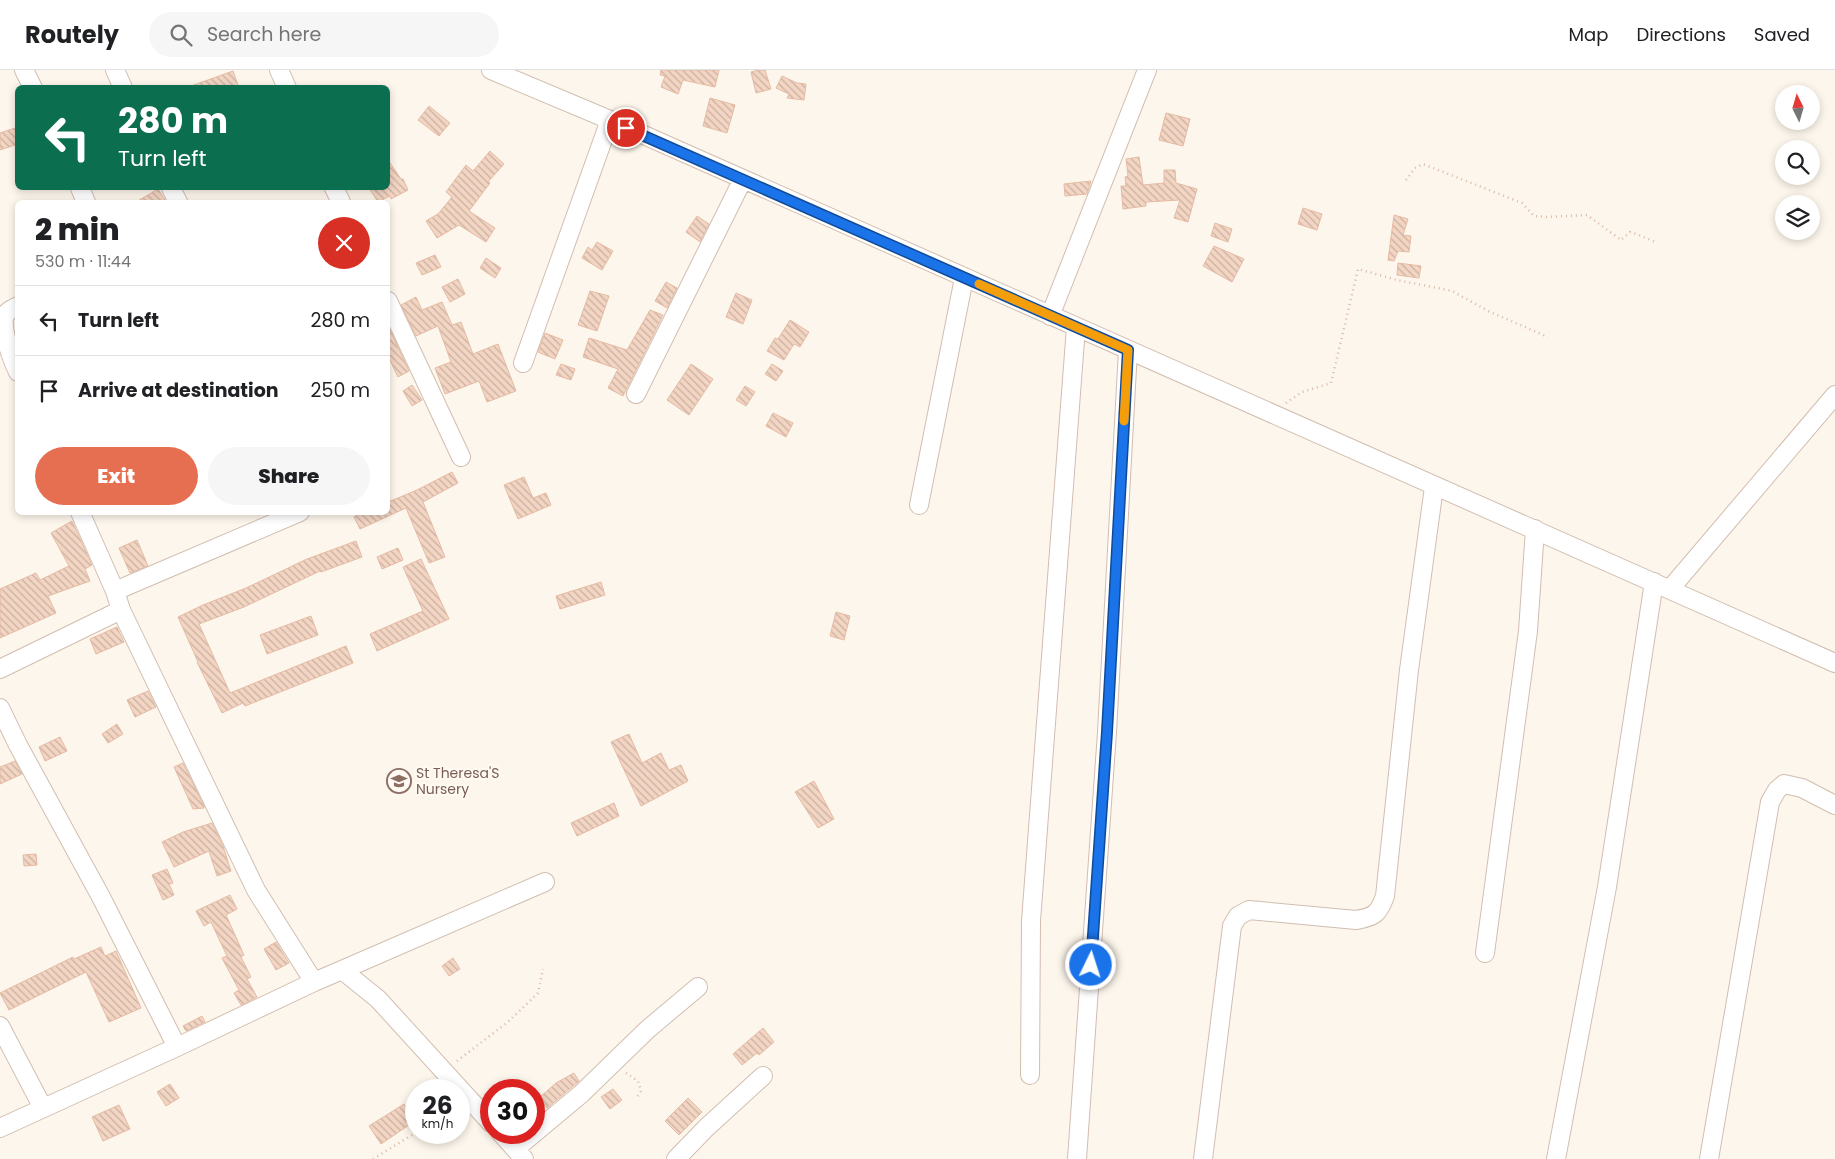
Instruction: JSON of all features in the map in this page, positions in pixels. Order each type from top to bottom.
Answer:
[{"type":"street","points":[[24,70],[32,85]]},
{"type":"street","points":[[115,70],[122,85]]},
{"type":"street","points":[[279,70],[285,85]]},
{"type":"street","points":[[491,70],[610,120],[1835,663]]},
{"type":"street","points":[[1050,316],[1147,70]]},
{"type":"street","points":[[523,362],[610,120]]},
{"type":"street","points":[[636,394],[742,179]]},
{"type":"street","points":[[919,505],[964,278]]},
{"type":"street","points":[[390,305],[461,457]]},
{"type":"street","points":[[15,308],[4,316],[3,322],[4,351],[15,368]]},
{"type":"street","points":[[1030,1076],[1031,921],[1076,327]]},
{"type":"street","points":[[1077,1159],[1107,732],[1128,350]]},
{"type":"street","points":[[1670,589],[1835,395]]},
{"type":"street","points":[[1203,1159],[1232,926],[1238,916],[1249,910],[1356,920],[1368,918],[1380,910],[1385,896],[1409,670],[1434,486]]},
{"type":"street","points":[[81,515],[115,590],[121,610],[256,890],[314,982]]},
{"type":"street","points":[[115,590],[293,515]]},
{"type":"street","points":[[1486,953],[1528,631],[1535,529]]},
{"type":"street","points":[[1556,1159],[1606,887],[1654,582]]},
{"type":"street","points":[[0,670],[121,610]]},
{"type":"street","points":[[0,708],[18,746],[101,897],[177,1047]]},
{"type":"street","points":[[1709,1159],[1770,802],[1777,790],[1784,784],[1802,788],[1835,805]]},
{"type":"street","points":[[0,1128],[314,982],[545,882]]},
{"type":"street","points":[[342,970],[378,999],[480,1111]]},
{"type":"street","points":[[511,1144],[520,1154],[648,1029],[698,988]]},
{"type":"street","points":[[0,1026],[42,1108]]},
{"type":"street","points":[[676,1159],[706,1128],[763,1076]]},
{"type":"path","points":[[1406,180],[1415,168],[1423,164],[1522,203],[1534,216],[1587,215],[1621,240],[1630,232],[1655,242]]},
{"type":"path","points":[[1270,414],[1302,392],[1330,383],[1358,269],[1397,280],[1452,291],[1488,311],[1548,337]]},
{"type":"path","points":[[452,1065],[508,1022],[538,993],[544,969]]},
{"type":"path","points":[[606,1070],[622,1069],[638,1080],[641,1092],[636,1099]]},
{"type":"path","points":[[373,1159],[405,1139]]},
{"type":"building","points":[[661,70],[719,70],[715,87],[683,80],[678,94],[661,87],[665,76],[660,75]]},
{"type":"building","points":[[765,70],[771,89],[756,93],[751,72]]},
{"type":"building","points":[[233,71],[238,85],[194,85]]},
{"type":"building","points":[[782,76],[797,83],[806,84],[804,100],[787,98],[789,94],[776,88]]},
{"type":"building","points":[[710,98],[735,105],[727,133],[703,126]]},
{"type":"building","points":[[429,106],[450,123],[439,136],[418,120]]},
{"type":"building","points":[[1166,113],[1190,119],[1183,146],[1159,140]]},
{"type":"building","points":[[15,128],[15,145],[0,150],[0,133]]},
{"type":"building","points":[[490,151],[504,164],[488,182],[490,183],[469,211],[495,228],[486,242],[459,225],[437,238],[426,221],[438,214],[452,197],[446,192],[466,165],[473,171]]},
{"type":"building","points":[[1139,157],[1143,185],[1164,183],[1164,170],[1175,170],[1176,183],[1197,189],[1188,222],[1174,218],[1180,200],[1146,202],[1146,206],[1123,209],[1121,186],[1126,186],[1125,177],[1128,176],[1126,159]]},
{"type":"building","points":[[390,163],[401,179],[403,179],[408,190],[391,199],[390,196],[382,200],[377,200],[370,190],[390,190]]},
{"type":"building","points":[[1091,181],[1087,194],[1065,196],[1064,184]]},
{"type":"building","points":[[159,190],[165,200],[139,200]]},
{"type":"building","points":[[1303,208],[1322,214],[1317,230],[1298,224]]},
{"type":"building","points":[[1394,215],[1408,219],[1403,235],[1411,236],[1409,252],[1398,251],[1394,261],[1388,260]]},
{"type":"building","points":[[697,216],[709,224],[700,242],[686,232]]},
{"type":"building","points":[[1215,223],[1232,229],[1228,242],[1211,236]]},
{"type":"building","points":[[597,242],[613,251],[602,270],[582,258],[588,247],[592,250]]},
{"type":"building","points":[[1214,246],[1244,259],[1232,282],[1203,266]]},
{"type":"building","points":[[435,255],[441,267],[422,275],[416,263]]},
{"type":"building","points":[[486,258],[501,268],[495,278],[480,268]]},
{"type":"building","points":[[1398,263],[1421,266],[1419,278],[1397,275]]},
{"type":"building","points":[[458,279],[465,294],[450,302],[442,287]]},
{"type":"building","points":[[666,282],[677,288],[667,308],[655,301]]},
{"type":"building","points":[[590,291],[609,296],[597,331],[578,325]]},
{"type":"building","points":[[736,293],[752,300],[743,324],[726,317]]},
{"type":"building","points":[[416,297],[422,310],[442,302],[452,325],[461,322],[473,354],[498,344],[516,391],[487,402],[479,381],[445,394],[435,368],[451,362],[438,326],[416,336],[401,305]]},
{"type":"building","points":[[650,310],[663,315],[623,396],[608,388],[618,369],[583,357],[589,338],[627,350]]},
{"type":"building","points":[[790,320],[809,332],[800,347],[794,344],[784,360],[767,351],[775,338],[778,339]]},
{"type":"building","points":[[390,329],[409,371],[398,377],[390,360]]},
{"type":"building","points":[[545,333],[563,340],[555,359],[538,352]]},
{"type":"building","points":[[561,364],[575,369],[571,380],[556,375]]},
{"type":"building","points":[[691,364],[713,379],[689,415],[667,400]]},
{"type":"building","points":[[772,364],[783,371],[776,381],[765,374]]},
{"type":"building","points":[[412,385],[422,400],[412,406],[403,391]]},
{"type":"building","points":[[745,386],[755,392],[746,406],[736,400]]},
{"type":"building","points":[[773,413],[793,423],[786,437],[766,426]]},
{"type":"building","points":[[452,472],[458,483],[423,502],[445,557],[429,563],[406,508],[360,529],[354,517],[358,515],[390,515],[390,501]]},
{"type":"building","points":[[524,477],[533,498],[546,493],[551,505],[518,519],[504,485]]},
{"type":"building","points":[[72,521],[92,565],[85,569],[90,581],[48,596],[56,613],[0,638],[0,589],[36,573],[40,580],[69,566],[51,533]]},
{"type":"building","points":[[137,540],[148,566],[130,573],[119,548]]},
{"type":"building","points":[[356,541],[362,557],[320,571],[244,607],[199,624],[230,693],[346,646],[353,663],[245,706],[243,703],[222,713],[178,617],[307,559]]},
{"type":"building","points":[[398,548],[403,560],[382,569],[377,557]]},
{"type":"building","points":[[421,559],[449,619],[377,651],[370,634],[423,611],[403,567]]},
{"type":"building","points":[[601,582],[605,595],[560,609],[556,596]]},
{"type":"building","points":[[836,612],[850,616],[844,640],[830,636]]},
{"type":"building","points":[[311,616],[318,635],[267,654],[260,635]]},
{"type":"building","points":[[117,627],[124,642],[96,654],[90,639]]},
{"type":"building","points":[[148,691],[156,707],[135,717],[127,700]]},
{"type":"building","points":[[117,724],[123,734],[108,743],[102,734]]},
{"type":"building","points":[[629,734],[642,763],[661,753],[669,770],[681,765],[688,781],[641,806],[611,742]]},
{"type":"building","points":[[60,737],[67,751],[45,761],[39,747]]},
{"type":"building","points":[[15,761],[22,774],[0,784],[0,767]]},
{"type":"building","points":[[183,763],[204,808],[193,809],[174,767]]},
{"type":"building","points":[[814,781],[834,819],[818,828],[795,792]]},
{"type":"building","points":[[614,803],[619,816],[577,836],[571,823]]},
{"type":"building","points":[[212,823],[223,846],[231,871],[217,876],[209,851],[174,867],[162,842],[183,832]]},
{"type":"building","points":[[36,854],[37,865],[24,866],[23,855]]},
{"type":"building","points":[[167,869],[173,883],[169,884],[174,895],[163,900],[152,875]]},
{"type":"building","points":[[230,895],[237,909],[226,915],[244,955],[241,957],[251,977],[247,979],[257,997],[241,1005],[234,993],[239,990],[222,958],[227,956],[211,922],[204,926],[196,911]]},
{"type":"building","points":[[276,942],[289,963],[276,970],[264,949]]},
{"type":"building","points":[[101,947],[105,956],[116,951],[141,1008],[109,1022],[86,972],[9,1010],[0,993],[73,957],[74,959]]},
{"type":"building","points":[[453,958],[460,969],[449,976],[442,966]]},
{"type":"building","points":[[202,1016],[205,1022],[186,1031],[183,1026]]},
{"type":"building","points":[[763,1028],[774,1042],[759,1055],[757,1053],[742,1065],[733,1054]]},
{"type":"building","points":[[574,1073],[579,1081],[547,1108],[545,1106],[545,1093],[556,1083]]},
{"type":"building","points":[[170,1084],[179,1098],[166,1106],[157,1092]]},
{"type":"building","points":[[613,1089],[622,1100],[610,1109],[601,1097]]},
{"type":"building","points":[[688,1098],[702,1112],[679,1135],[665,1121]]},
{"type":"building","points":[[404,1104],[405,1106],[405,1128],[381,1144],[369,1126]]},
{"type":"building","points":[[119,1105],[130,1129],[103,1141],[92,1117]]},
{"type":"slow traffic","points":[[979,284],[1128,350],[1124,421]]},
{"type":"place","name":"St Theresa'S Nursery","points":[[399,781]]},
{"type":"route","points":[[626,128],[1128,350],[1107,732],[1091,965]]}]
